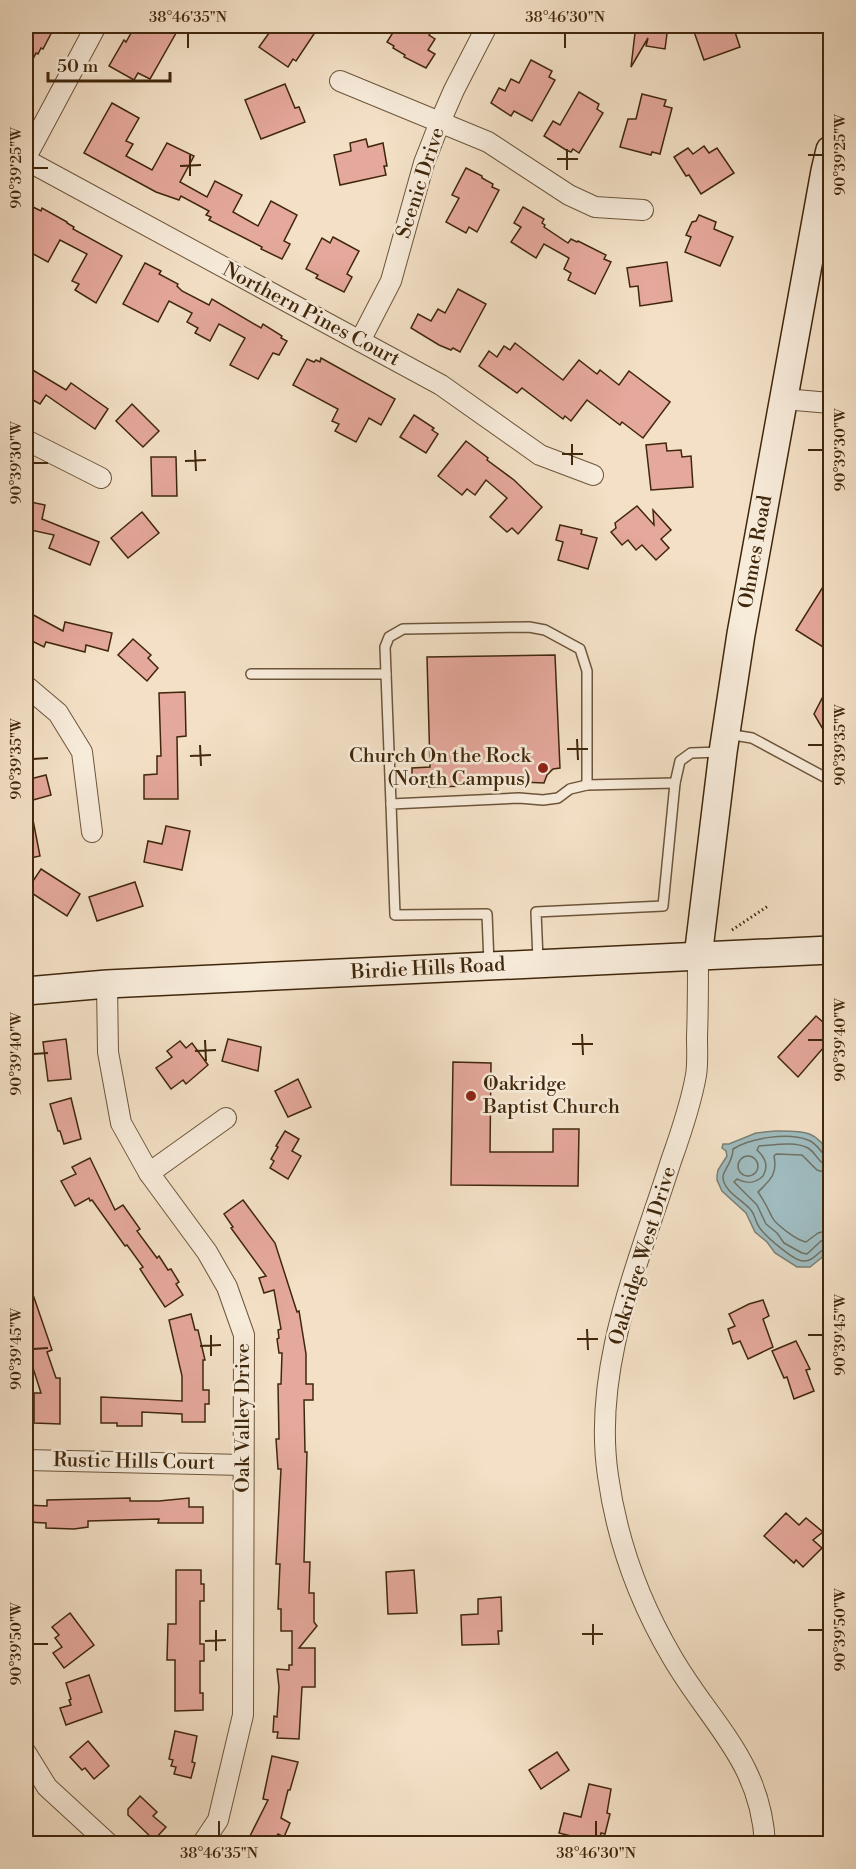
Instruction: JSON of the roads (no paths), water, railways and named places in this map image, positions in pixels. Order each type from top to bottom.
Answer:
[{"type":"main road","name":"Ohmes Road","points":[[698,957],[724,743],[741,634],[825,171],[831,150]]},
{"type":"main road","name":"Birdie Hills Road","points":[[26,991],[107,984],[831,950]]},
{"type":"street","points":[[26,159],[96,26]]},
{"type":"street","name":"Scenic Drive","points":[[360,341],[391,281],[424,163],[440,122],[488,26]]},
{"type":"street","points":[[340,81],[488,142],[569,195],[595,207],[643,210]]},
{"type":"street","name":"Northern Pines Court","points":[[26,159],[441,385],[540,455],[593,475]]},
{"type":"street","points":[[784,399],[831,403]]},
{"type":"street","points":[[26,440],[101,478]]},
{"type":"street","points":[[26,686],[58,713],[82,752],[92,832]]},
{"type":"street","name":"Oakridge West Drive","points":[[698,957],[696,1075],[688,1110],[624,1304],[608,1388],[605,1439],[608,1475],[616,1519],[633,1578],[648,1614],[673,1659],[732,1743],[748,1771],[759,1802],[765,1844]]},
{"type":"street","name":"Oak Valley Drive","points":[[107,984],[108,1052],[121,1123],[149,1173],[207,1252],[227,1287],[244,1335],[243,1715],[218,1820],[201,1844]]},
{"type":"street","points":[[149,1173],[226,1118]]},
{"type":"street","name":"Rustic Hills Court","points":[[26,1460],[243,1465]]},
{"type":"street","points":[[26,1753],[47,1787],[109,1844]]},
{"type":"lane","points":[[489,966],[487,914],[395,915],[385,647],[389,637],[404,629],[529,627],[545,630],[580,649],[587,671],[587,785]]},
{"type":"lane","points":[[251,674],[386,674]]},
{"type":"lane","points":[[538,964],[536,912],[663,906],[675,783],[680,761],[691,753],[724,743],[752,738],[831,780]]},
{"type":"lane","points":[[391,804],[519,798],[543,800],[558,798],[570,789],[587,785],[675,783]]},
{"type":"water","points":[[775,1131],[808,1133],[820,1141],[830,1156],[830,1251],[810,1267],[797,1267],[775,1253],[755,1232],[746,1213],[722,1191],[717,1180],[718,1170],[727,1156],[726,1151],[722,1148],[723,1144],[729,1144],[756,1133]]},
{"type":"place","name":"Church On the Rock (North Campus)","points":[[543,768]]},
{"type":"place","name":"Oakridge Baptist Church","points":[[471,1096]]}]
